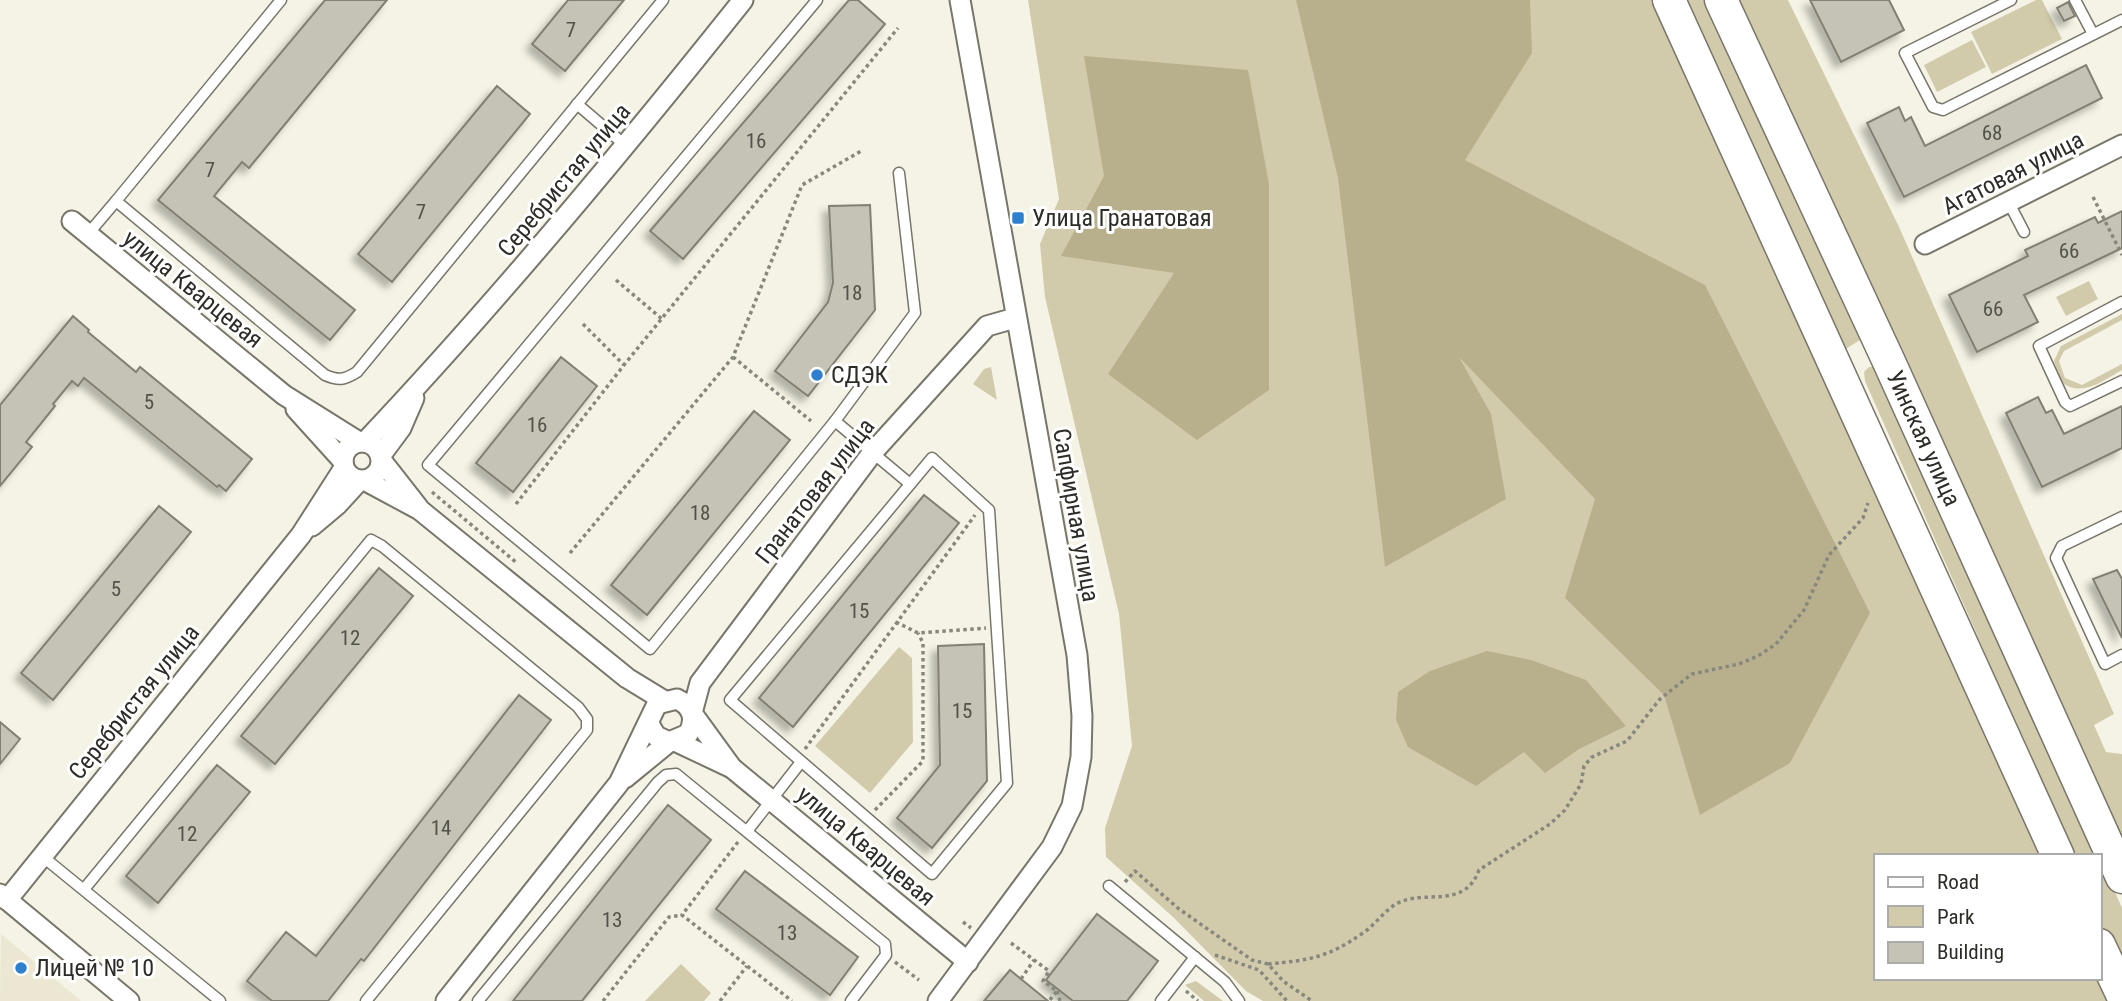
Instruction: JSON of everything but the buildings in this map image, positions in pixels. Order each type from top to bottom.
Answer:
[{"type":"main road","name":"Уинская улица","points":[[1669,0],[2057,854]]},
{"type":"main road","name":"Уинская улица","points":[[1720,0],[1890,364],[2121,873]]},
{"type":"main road","points":[[1890,364],[1877,354],[1863,354],[1853,362],[1854,382],[1967,634],[1988,702]]},
{"type":"main road","points":[[2101,949],[2122,994]]},
{"type":"street","name":"Серебристая улица","points":[[372,450],[401,428],[418,388],[627,146],[743,0]]},
{"type":"street","name":"Сапфирная улица","points":[[938,1001],[1052,847],[1072,806],[1081,757],[1082,716],[1077,655],[960,0]]},
{"type":"street","name":"Агатовая улица","points":[[1925,244],[2122,145]]},
{"type":"street","name":"улица Кварцевая","points":[[72,221],[284,395]]},
{"type":"street","name":"Гранатовая улица","points":[[692,713],[700,683],[873,452],[987,326],[1015,318]]},
{"type":"street","points":[[284,395],[372,450],[420,510]]},
{"type":"street","points":[[284,395],[353,473],[420,510],[627,678],[666,699],[683,702],[732,768]]},
{"type":"street","points":[[353,473],[347,449],[372,450]]},
{"type":"street","points":[[353,473],[377,474],[372,450]]},
{"type":"street","name":"Серебристая улица","points":[[4,897],[42,856],[301,535],[337,505],[353,473]]},
{"type":"street","points":[[627,678],[656,736],[732,768]]},
{"type":"street","name":"Гранатовая улица","points":[[666,699],[700,683]]},
{"type":"street","points":[[446,1001],[619,783],[649,720],[666,699]]},
{"type":"street","points":[[619,783],[692,727],[692,713]]},
{"type":"street","name":"улица Кварцевая","points":[[732,768],[968,962]]},
{"type":"street","points":[[4,897],[129,1001]]},
{"type":"lane","points":[[88,234],[281,0]]},
{"type":"lane","points":[[116,201],[325,375],[336,380],[346,379],[356,372],[663,0]]},
{"type":"lane","points":[[817,0],[636,220],[428,465],[650,649],[835,421],[915,313],[899,173]]},
{"type":"lane","points":[[2011,0],[1905,53],[1933,107],[1943,110],[2122,20]]},
{"type":"lane","points":[[2075,0],[2093,34]]},
{"type":"lane","points":[[577,104],[627,146]]},
{"type":"lane","points":[[2008,202],[2024,232]]},
{"type":"lane","points":[[2122,302],[2039,346],[2065,402],[2070,406],[2122,381]]},
{"type":"lane","points":[[835,421],[910,484]]},
{"type":"lane","points":[[932,458],[989,510],[1007,783],[932,874],[730,700],[910,484],[932,458]]},
{"type":"lane","points":[[2122,517],[2062,546],[2056,558],[2105,664],[2122,655]]},
{"type":"lane","points":[[85,888],[370,540],[382,545],[578,707],[587,719],[587,730],[366,1001]]},
{"type":"lane","points":[[748,830],[773,801],[799,761]]},
{"type":"lane","points":[[478,1001],[666,775],[676,774],[687,779],[885,944],[886,955],[851,1001]]},
{"type":"lane","points":[[42,856],[85,888],[220,1001]]},
{"type":"lane","points":[[1112,889],[1232,989],[1239,1001]]},
{"type":"lane","points":[[1161,1001],[1195,957]]},
{"type":"path","points":[[516,504],[624,365],[898,28]]},
{"type":"path","points":[[570,553],[733,357],[802,186],[863,150]]},
{"type":"path","points":[[2093,197],[2122,255]]},
{"type":"path","points":[[616,279],[662,319]]},
{"type":"path","points":[[583,324],[624,365]]},
{"type":"path","points":[[733,357],[811,421]]},
{"type":"path","points":[[424,485],[527,571]]},
{"type":"path","points":[[799,761],[984,503]]},
{"type":"path","points":[[1112,889],[1135,871],[1179,909],[1252,960],[1268,964],[1318,959],[1362,934],[1394,905],[1419,897],[1438,899],[1455,895],[1475,882],[1479,870],[1550,824],[1565,810],[1581,784],[1584,765],[1592,757],[1627,741],[1660,699],[1692,674],[1758,656],[1790,631],[1804,610],[1829,555],[1863,517],[1868,503]]},
{"type":"path","points":[[867,818],[923,761],[923,643],[918,634],[897,622]]},
{"type":"path","points":[[918,634],[998,627]]},
{"type":"path","points":[[682,915],[727,856]]},
{"type":"path","points":[[603,1001],[669,916],[682,915],[792,1001]]},
{"type":"path","points":[[1011,943],[1049,971],[1043,981],[1057,991],[1060,1001]]},
{"type":"path","points":[[1195,957],[1212,953],[1259,970],[1287,1001]]},
{"type":"path","points":[[1021,979],[1034,960]]},
{"type":"path","points":[[1268,964],[1283,981],[1311,1001]]},
{"type":"path","points":[[720,1001],[747,966]]},
{"type":"path","points":[[1049,1001],[1057,991]]},
{"type":"shaded area","points":[[1296,0],[1530,0],[1532,53],[1465,160],[1705,285],[1870,613],[1790,763],[1700,815],[1664,695],[1565,598],[1595,499],[1459,357],[1491,414],[1506,499],[1385,567],[1338,178]]},
{"type":"shaded area","points":[[1084,56],[1248,70],[1269,184],[1269,390],[1197,440],[1108,374],[1174,273],[1061,256],[1104,176]]},
{"type":"shaded area","points":[[1487,651],[1531,660],[1586,680],[1626,726],[1579,749],[1545,773],[1524,752],[1476,786],[1408,747],[1396,720],[1398,692],[1430,671]]},
{"type":"shaded area","name":"Лицей № 10","points":[[1,934],[81,1001],[0,1001]]},
{"type":"green space","points":[[1028,0],[1661,0],[2047,854],[1874,854],[1874,980],[2100,980],[2113,1001],[1263,1001],[1246,991],[1173,917],[1106,857],[1105,828],[1132,746],[1119,614],[1045,297],[1040,244],[1059,199]]},
{"type":"green space","points":[[1680,0],[1708,0],[1865,337],[1844,350],[1759,158]]},
{"type":"green space","points":[[1737,0],[1788,0],[1899,227],[2114,714],[2094,725],[2106,752],[2122,754],[2122,841],[1830,194]]},
{"type":"green space","points":[[2036,0],[2042,0],[2062,39],[1992,74],[1971,32]]},
{"type":"green space","points":[[1972,40],[1986,67],[1937,92],[1924,65]]},
{"type":"green space","points":[[2089,281],[2098,299],[2066,316],[2056,297]]},
{"type":"green space","points":[[2122,314],[2122,320],[2064,351],[2059,361],[2065,378],[2082,385],[2122,364],[2122,370],[2084,388],[2069,387],[2061,382],[2054,361],[2061,346]]},
{"type":"green space","points":[[991,367],[997,400],[973,384],[984,369]]},
{"type":"green space","points":[[1869,367],[1876,367],[2098,854],[2068,854],[1975,630],[1865,381],[1864,372]]},
{"type":"green space","points":[[899,647],[912,658],[913,742],[870,793],[815,746]]},
{"type":"green space","points":[[2101,861],[2122,908],[2122,974],[2101,927]]},
{"type":"green space","points":[[681,964],[711,993],[704,1001],[645,1001]]},
{"type":"green space","points":[[1196,981],[1223,1001],[1204,1001],[1185,985]]},
{"type":"place","name":"Улица Гранатовая","points":[[1018,218]]},
{"type":"place","name":"СДЭК","points":[[817,375]]},
{"type":"place","name":"Лицей № 10","points":[[21,968]]}]
